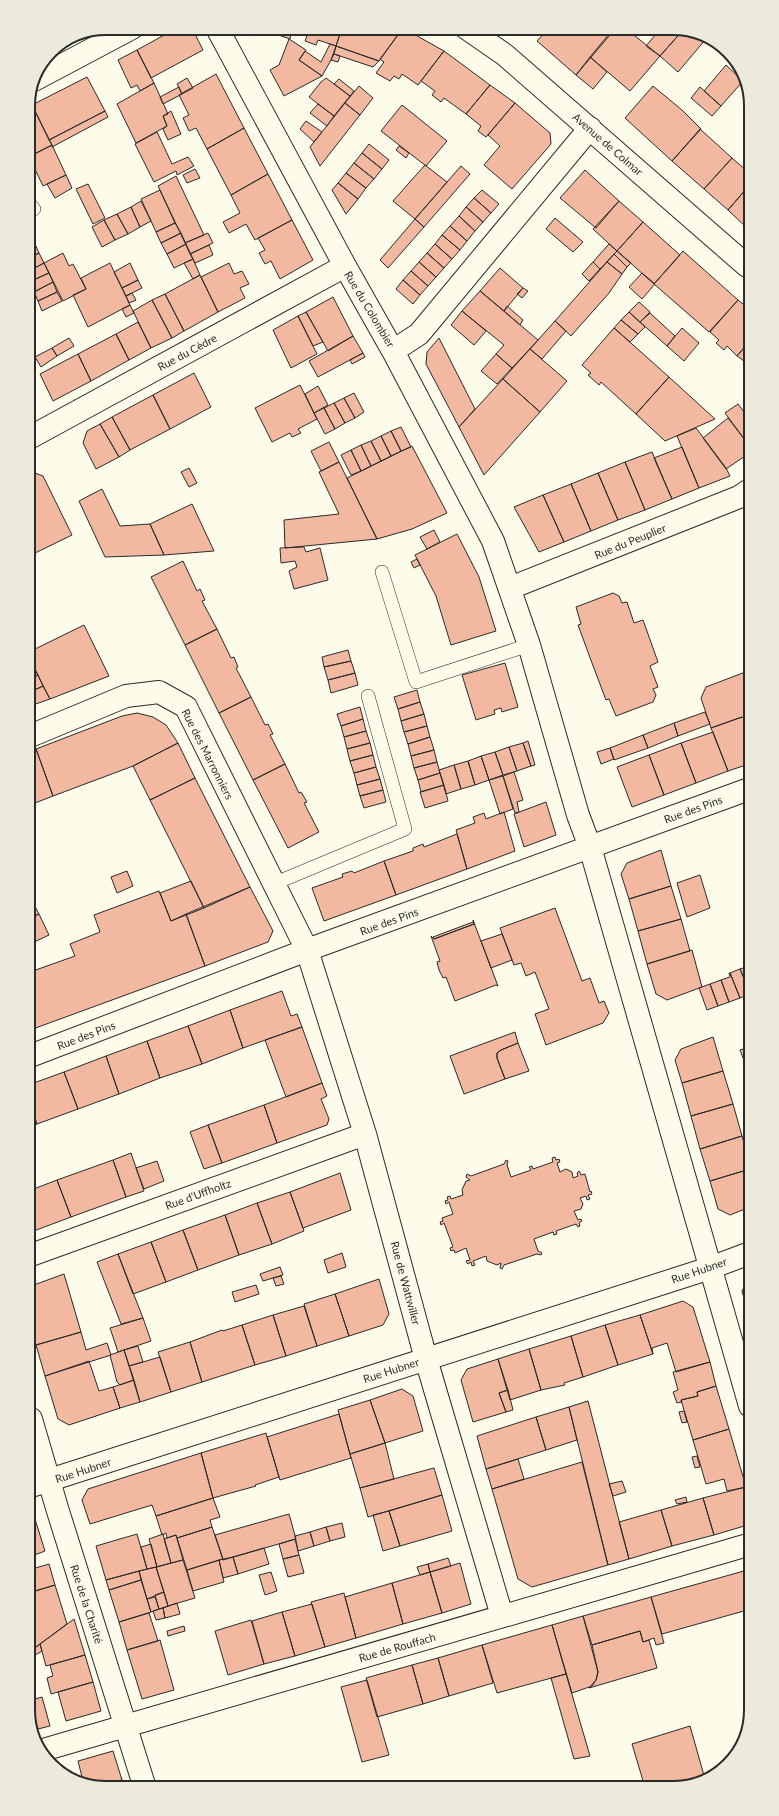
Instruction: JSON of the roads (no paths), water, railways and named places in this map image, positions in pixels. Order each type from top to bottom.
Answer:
[{"type":"street","points":[[41,76],[119,35]]},
{"type":"street","name":"Rue du Colombier","points":[[220,35],[345,266],[394,351],[419,334],[590,128]]},
{"type":"street","name":"Avenue de Colmar","points":[[476,35],[505,55],[744,263]]},
{"type":"street","name":"Rue du Cèdre","points":[[35,435],[345,266]]},
{"type":"street","points":[[394,351],[493,541],[529,644],[578,815],[590,847],[744,1385]]},
{"type":"street","name":"Rue du Peuplier","points":[[510,588],[739,497],[744,494]]},
{"type":"street","name":"Rue des Marronniers","points":[[35,734],[126,696],[159,692],[186,707],[307,950]]},
{"type":"street","name":"Rue des Pins","points":[[35,1054],[307,950],[744,791]]},
{"type":"street","name":"Rue de Wattwiller","points":[[307,950],[365,1134],[426,1359],[502,1616]]},
{"type":"street","name":"Rue d'Uffholtz","points":[[35,1254],[365,1134]]},
{"type":"street","name":"Rue Hubner","points":[[40,1484],[710,1268],[744,1255]]},
{"type":"street","name":"Rue de la Charité","points":[[35,1448],[40,1484],[126,1726],[143,1781]]},
{"type":"street","name":"Rue de Rouffach","points":[[47,1749],[744,1546]]},
{"type":"lane","points":[[382,572],[416,682],[529,644]]},
{"type":"lane","points":[[273,884],[405,829],[368,696]]}]
